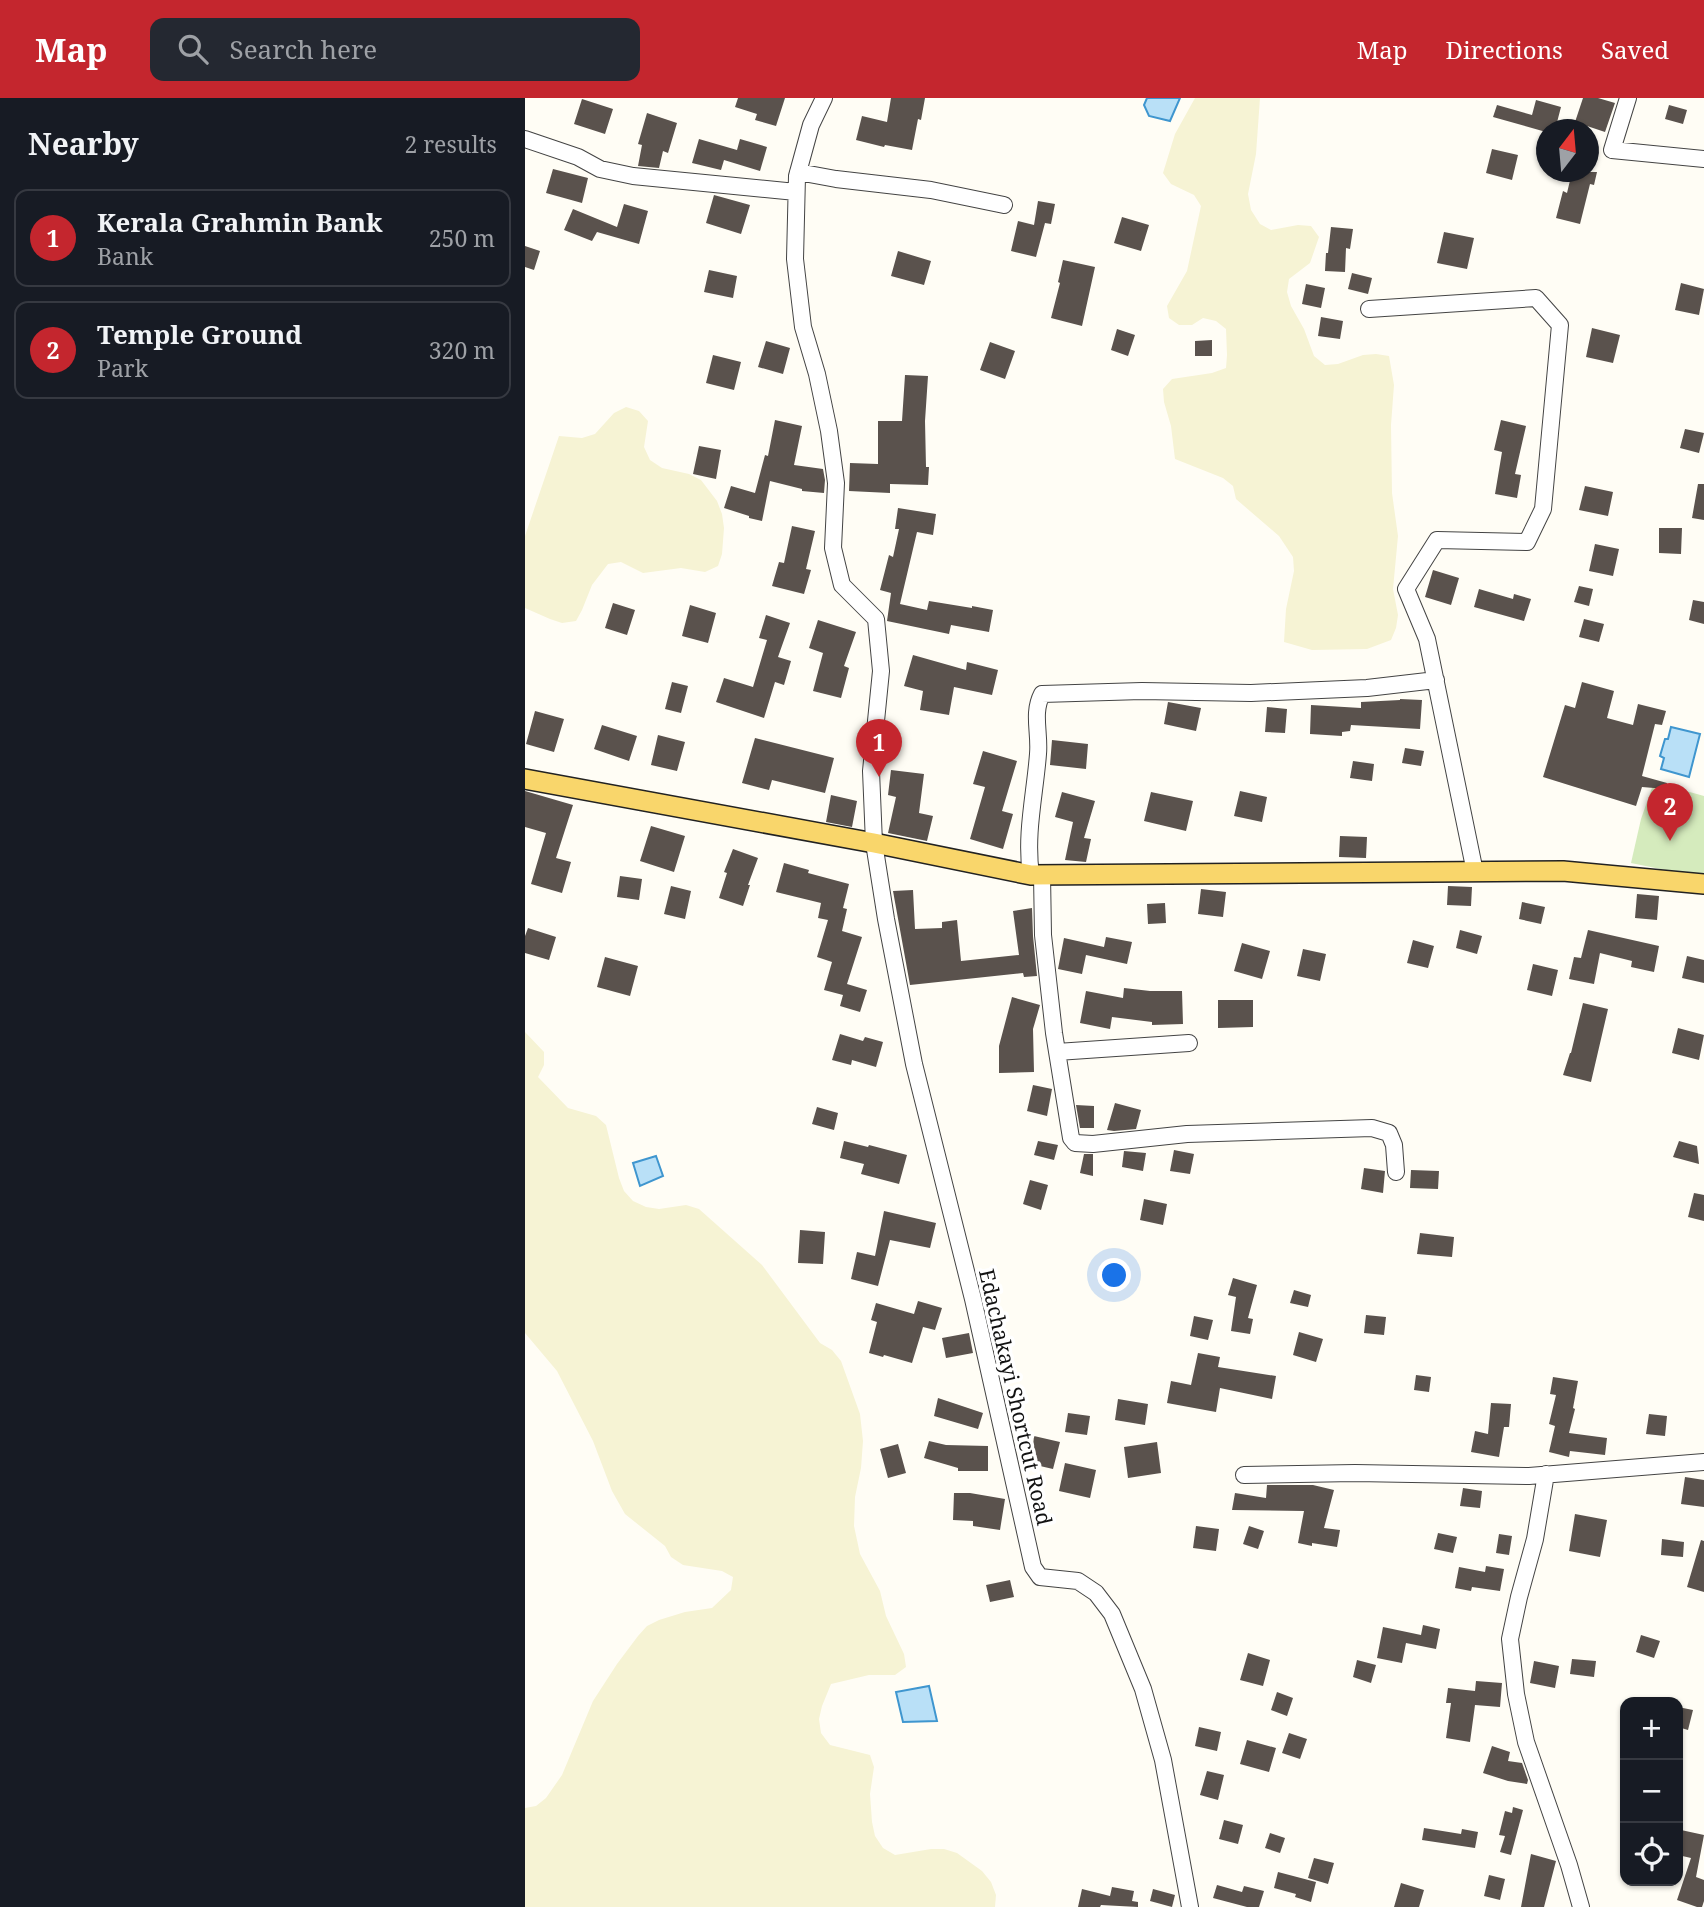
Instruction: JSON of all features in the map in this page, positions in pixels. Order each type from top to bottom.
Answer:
[{"type":"main road","points":[[525,779],[1036,874],[1563,871],[1704,884]]},
{"type":"street","name":"Edachakayi Shortcut Road","points":[[824,98],[811,125],[798,172],[795,259],[803,327],[817,374],[829,431],[835,483],[833,548],[842,585],[876,619],[881,671],[871,771],[874,843],[914,1064],[973,1299],[1033,1567],[1040,1577],[1078,1581],[1096,1593],[1112,1614],[1143,1689],[1163,1760],[1190,1907]]},
{"type":"street","points":[[1628,98],[1612,150],[1704,159]]},
{"type":"street","points":[[525,139],[578,157],[600,169],[633,176],[796,192]]},
{"type":"street","points":[[798,172],[931,190],[1004,205]]},
{"type":"street","points":[[1369,309],[1536,298],[1560,325],[1543,509],[1527,542],[1437,540],[1406,589],[1427,639],[1475,872]]},
{"type":"street","points":[[1396,1172],[1394,1144],[1389,1133],[1373,1128],[1187,1134],[1093,1144],[1075,1143],[1054,1033],[1036,874],[1028,855],[1039,750],[1037,704],[1042,694],[1142,691],[1251,693],[1367,688],[1436,680]]},
{"type":"street","points":[[1058,1052],[1189,1043]]},
{"type":"street","points":[[1244,1475],[1529,1475],[1704,1462]]},
{"type":"street","points":[[1546,1474],[1535,1539],[1510,1639],[1516,1694],[1526,1742],[1569,1865],[1580,1907]]},
{"type":"shaded area","points":[[1195,98],[1260,98],[1256,154],[1248,194],[1251,210],[1260,224],[1271,230],[1298,225],[1311,226],[1319,237],[1310,263],[1289,279],[1287,292],[1314,356],[1325,365],[1338,364],[1363,355],[1389,356],[1394,385],[1391,425],[1392,493],[1398,536],[1393,589],[1398,615],[1391,640],[1367,649],[1312,650],[1284,642],[1286,609],[1294,571],[1293,557],[1279,536],[1236,499],[1233,486],[1223,478],[1175,459],[1163,389],[1172,379],[1212,373],[1226,368],[1227,355],[1226,329],[1216,321],[1203,318],[1192,325],[1179,325],[1169,318],[1167,306],[1187,271],[1201,206],[1194,195],[1171,184],[1163,173],[1175,134]]},
{"type":"shaded area","points":[[626,407],[639,411],[648,421],[644,447],[650,460],[662,468],[689,474],[701,480],[717,501],[724,528],[722,554],[718,566],[705,572],[681,568],[643,573],[621,562],[608,564],[592,585],[576,621],[562,623],[525,608],[525,536],[559,436],[582,438],[595,434],[614,413]]},
{"type":"shaded area","points":[[525,1032],[544,1052],[544,1065],[538,1077],[568,1108],[596,1116],[606,1125],[619,1178],[624,1191],[633,1201],[659,1209],[686,1205],[699,1209],[762,1265],[820,1343],[832,1350],[841,1361],[860,1414],[863,1441],[854,1526],[860,1554],[880,1591],[886,1616],[904,1654],[906,1667],[895,1675],[869,1675],[831,1684],[819,1719],[821,1733],[830,1745],[870,1755],[874,1767],[870,1794],[872,1822],[875,1836],[883,1848],[895,1855],[931,1849],[957,1853],[982,1871],[991,1882],[996,1895],[995,1907],[525,1907],[525,1808],[536,1806],[546,1798],[562,1775],[593,1701],[617,1664],[647,1626],[685,1612],[712,1608],[731,1590],[733,1577],[722,1571],[683,1565],[671,1557],[665,1546],[625,1514],[612,1491],[593,1441],[557,1371],[525,1333]]},
{"type":"green space","points":[[1654,782],[1704,796],[1704,874],[1680,873],[1631,863],[1641,819]]},
{"type":"water","points":[[1147,98],[1180,98],[1170,121],[1149,116],[1144,105]]},
{"type":"water","points":[[1671,727],[1700,734],[1689,777],[1661,769],[1664,758],[1660,756]]},
{"type":"water","points":[[656,1156],[663,1176],[640,1186],[633,1163]]},
{"type":"water","points":[[929,1686],[937,1721],[903,1722],[896,1692]]},
{"type":"building","points":[[738,98],[785,98],[776,126],[755,120],[757,114],[735,107]]},
{"type":"building","points":[[891,98],[925,98],[912,150],[856,140],[862,116],[887,122]]},
{"type":"building","points":[[1583,98],[1598,98],[1615,103],[1605,132],[1599,130],[1599,119],[1576,119]]},
{"type":"building","points":[[582,99],[613,109],[605,134],[574,124]]},
{"type":"building","points":[[1536,100],[1561,107],[1558,119],[1536,119],[1536,129],[1493,117],[1497,105],[1532,115]]},
{"type":"building","points":[[1669,105],[1687,110],[1683,124],[1665,119]]},
{"type":"building","points":[[647,113],[677,123],[668,153],[663,151],[659,168],[638,166],[642,145],[638,144]]},
{"type":"building","points":[[699,139],[737,150],[740,139],[767,147],[760,171],[724,160],[721,170],[692,163]]},
{"type":"building","points":[[1492,149],[1518,155],[1512,180],[1486,173]]},
{"type":"building","points":[[553,169],[588,178],[582,203],[546,193]]},
{"type":"building","points":[[1570,182],[1595,182],[1594,185],[1590,184],[1580,224],[1556,218],[1563,191],[1567,193]]},
{"type":"building","points":[[714,195],[750,205],[741,234],[706,223]]},
{"type":"building","points":[[1038,201],[1055,204],[1051,224],[1045,223],[1036,257],[1011,251],[1018,221],[1034,225]]},
{"type":"building","points":[[624,204],[648,211],[639,244],[597,232],[592,241],[564,230],[573,209],[617,227]]},
{"type":"building","points":[[1122,217],[1149,225],[1141,251],[1114,243]]},
{"type":"building","points":[[1331,227],[1353,229],[1350,249],[1346,248],[1345,272],[1325,271]]},
{"type":"building","points":[[1444,232],[1474,238],[1467,269],[1437,263]]},
{"type":"building","points":[[525,246],[540,251],[534,270],[525,267]]},
{"type":"building","points":[[898,251],[931,261],[924,285],[891,276]]},
{"type":"building","points":[[1063,260],[1095,267],[1082,326],[1051,318]]},
{"type":"building","points":[[709,270],[737,276],[733,298],[704,292]]},
{"type":"building","points":[[1352,273],[1372,278],[1368,294],[1348,289]]},
{"type":"building","points":[[1681,283],[1704,289],[1699,315],[1675,310]]},
{"type":"building","points":[[1306,284],[1325,288],[1321,308],[1302,304]]},
{"type":"building","points":[[1321,317],[1343,321],[1340,339],[1318,336]]},
{"type":"building","points":[[1592,328],[1620,335],[1613,363],[1586,357]]},
{"type":"building","points":[[1117,329],[1135,335],[1128,356],[1111,350]]},
{"type":"building","points":[[1212,340],[1212,356],[1195,356],[1195,341]]},
{"type":"building","points":[[766,341],[790,348],[783,374],[758,367]]},
{"type":"building","points":[[990,342],[1015,351],[1005,379],[980,370]]},
{"type":"building","points":[[713,355],[741,362],[734,390],[706,383]]},
{"type":"building","points":[[905,375],[928,376],[925,421],[928,485],[890,484],[890,493],[849,491],[850,463],[878,464],[878,421],[902,421]]},
{"type":"building","points":[[775,420],[802,426],[794,465],[823,469],[824,493],[802,491],[770,481],[762,521],[724,508],[731,486],[755,493],[765,455],[768,456]]},
{"type":"building","points":[[1501,420],[1526,426],[1515,474],[1521,475],[1517,498],[1495,494],[1502,452],[1494,450]]},
{"type":"building","points":[[1685,429],[1704,433],[1699,453],[1680,448]]},
{"type":"building","points":[[699,446],[721,450],[716,479],[693,474]]},
{"type":"building","points":[[1698,484],[1704,484],[1704,520],[1692,518]]},
{"type":"building","points":[[1585,486],[1613,492],[1608,516],[1579,510]]},
{"type":"building","points":[[898,508],[936,514],[933,535],[917,532],[900,604],[927,610],[929,601],[993,610],[989,632],[951,625],[949,634],[887,621],[891,593],[880,590],[889,555],[893,557],[899,529],[895,529]]},
{"type":"building","points":[[792,526],[815,531],[806,569],[811,570],[804,594],[772,586],[779,562],[784,563]]},
{"type":"building","points":[[1659,528],[1682,528],[1681,554],[1659,553]]},
{"type":"building","points":[[1595,544],[1619,549],[1613,576],[1589,571]]},
{"type":"building","points":[[1433,570],[1459,578],[1451,605],[1425,597]]},
{"type":"building","points":[[1579,586],[1593,589],[1589,606],[1574,602]]},
{"type":"building","points":[[1479,589],[1513,599],[1514,594],[1531,599],[1524,621],[1474,607]]},
{"type":"building","points":[[1693,600],[1704,602],[1704,624],[1689,620]]},
{"type":"building","points":[[613,603],[635,610],[627,635],[605,628]]},
{"type":"building","points":[[690,605],[716,613],[708,643],[682,636]]},
{"type":"building","points":[[766,615],[790,623],[778,657],[791,661],[784,685],[775,682],[764,718],[716,702],[724,678],[753,687],[767,640],[759,638]]},
{"type":"building","points":[[1584,619],[1604,624],[1599,642],[1579,637]]},
{"type":"building","points":[[818,620],[856,632],[844,666],[849,668],[841,698],[813,691],[823,653],[809,648]]},
{"type":"building","points":[[913,655],[966,670],[967,662],[998,670],[992,695],[954,687],[949,715],[920,710],[923,691],[904,686]]},
{"type":"building","points":[[672,682],[688,686],[681,713],[665,709]]},
{"type":"building","points":[[1582,682],[1614,691],[1607,718],[1633,725],[1638,704],[1666,711],[1662,725],[1655,724],[1642,776],[1667,783],[1666,789],[1642,787],[1636,806],[1543,777],[1565,705],[1575,708]]},
{"type":"building","points":[[1422,700],[1420,729],[1351,725],[1350,731],[1342,732],[1342,736],[1310,734],[1311,705],[1361,708],[1361,702]]},
{"type":"building","points":[[1168,702],[1201,708],[1196,731],[1164,724]]},
{"type":"building","points":[[1267,707],[1287,709],[1285,733],[1265,732]]},
{"type":"building","points":[[535,711],[564,719],[554,752],[526,744]]},
{"type":"building","points":[[602,725],[637,736],[629,761],[594,749]]},
{"type":"building","points":[[658,735],[685,742],[677,771],[651,765]]},
{"type":"building","points":[[755,738],[834,758],[825,793],[772,780],[769,790],[742,783]]},
{"type":"building","points":[[1052,740],[1088,744],[1086,769],[1050,765]]},
{"type":"building","points":[[1405,748],[1424,751],[1421,766],[1402,763]]},
{"type":"building","points":[[983,751],[1017,761],[1002,811],[1013,814],[1003,849],[970,839],[985,787],[973,784]]},
{"type":"building","points":[[1353,761],[1374,764],[1372,781],[1350,778]]},
{"type":"building","points":[[891,770],[924,774],[919,813],[933,816],[927,841],[888,833],[896,797],[888,795]]},
{"type":"building","points":[[525,791],[573,805],[556,858],[571,862],[562,893],[531,884],[546,833],[525,827]]},
{"type":"building","points":[[1240,791],[1267,797],[1262,822],[1234,816]]},
{"type":"building","points":[[1062,792],[1095,801],[1084,838],[1091,839],[1086,862],[1065,860],[1073,822],[1055,817]]},
{"type":"building","points":[[1151,792],[1193,801],[1186,831],[1144,821]]},
{"type":"building","points":[[831,795],[857,801],[852,827],[826,822]]},
{"type":"building","points":[[651,826],[685,836],[674,872],[640,861]]},
{"type":"building","points":[[1340,836],[1367,837],[1366,858],[1339,857]]},
{"type":"building","points":[[733,849],[758,858],[743,906],[719,898],[727,873],[724,872]]},
{"type":"building","points":[[784,863],[809,870],[808,873],[849,884],[843,908],[847,909],[842,931],[862,937],[847,984],[867,990],[860,1012],[840,1006],[843,995],[824,990],[832,962],[817,957],[828,920],[818,918],[821,903],[776,892]]},
{"type":"building","points":[[620,876],[642,879],[639,900],[617,897]]},
{"type":"building","points":[[671,886],[691,891],[685,919],[664,914]]},
{"type":"building","points":[[1448,886],[1472,887],[1471,906],[1447,905]]},
{"type":"building","points":[[1201,889],[1226,892],[1223,917],[1198,914]]},
{"type":"building","points":[[913,890],[915,929],[942,928],[942,922],[957,920],[961,961],[1019,955],[1013,911],[1032,908],[1037,976],[1024,977],[1023,973],[910,985],[893,891]]},
{"type":"building","points":[[1637,894],[1659,896],[1657,920],[1635,918]]},
{"type":"building","points":[[1522,902],[1545,907],[1541,924],[1519,919]]},
{"type":"building","points":[[1165,903],[1166,923],[1148,924],[1147,904]]},
{"type":"building","points":[[528,928],[556,937],[549,960],[525,953]]},
{"type":"building","points":[[1460,930],[1482,936],[1477,954],[1456,948]]},
{"type":"building","points":[[1588,930],[1659,946],[1654,972],[1631,967],[1632,961],[1600,953],[1594,984],[1569,979],[1574,957],[1581,958]]},
{"type":"building","points":[[1106,937],[1132,942],[1127,964],[1086,955],[1082,974],[1058,969],[1064,938],[1104,947]]},
{"type":"building","points":[[1413,940],[1434,946],[1428,968],[1407,963]]},
{"type":"building","points":[[1242,943],[1270,951],[1262,979],[1234,971]]},
{"type":"building","points":[[1303,949],[1326,954],[1320,981],[1297,976]]},
{"type":"building","points":[[1687,956],[1704,960],[1704,983],[1682,978]]},
{"type":"building","points":[[605,957],[638,966],[630,996],[597,987]]},
{"type":"building","points":[[1533,964],[1558,970],[1552,996],[1527,990]]},
{"type":"building","points":[[1124,988],[1182,991],[1183,1024],[1152,1025],[1152,1022],[1112,1017],[1110,1029],[1080,1023],[1086,991],[1123,998]]},
{"type":"building","points":[[1012,997],[1040,1005],[1033,1029],[1034,1072],[999,1073],[999,1046]]},
{"type":"building","points":[[1218,1000],[1253,1000],[1253,1027],[1218,1028]]},
{"type":"building","points":[[1583,1003],[1608,1009],[1591,1082],[1563,1075]]},
{"type":"building","points":[[1678,1028],[1704,1035],[1699,1060],[1672,1053]]},
{"type":"building","points":[[840,1034],[863,1041],[865,1037],[883,1042],[876,1067],[852,1060],[851,1065],[832,1060]]},
{"type":"building","points":[[1033,1085],[1052,1089],[1047,1116],[1027,1111]]},
{"type":"building","points":[[1115,1103],[1141,1110],[1136,1129],[1107,1130]]},
{"type":"building","points":[[1076,1105],[1094,1106],[1094,1128],[1080,1128]]},
{"type":"building","points":[[817,1107],[838,1113],[834,1130],[812,1124]]},
{"type":"building","points":[[844,1141],[907,1155],[899,1184],[861,1174],[864,1164],[840,1158]]},
{"type":"building","points":[[1038,1141],[1058,1145],[1054,1160],[1034,1155]]},
{"type":"building","points":[[1679,1141],[1697,1146],[1699,1164],[1673,1157]]},
{"type":"building","points":[[1174,1150],[1194,1154],[1190,1174],[1170,1171]]},
{"type":"building","points":[[1124,1151],[1146,1153],[1143,1171],[1122,1167]]},
{"type":"building","points":[[1084,1154],[1093,1154],[1093,1176],[1080,1173]]},
{"type":"building","points":[[1364,1168],[1385,1171],[1383,1193],[1361,1189]]},
{"type":"building","points":[[1411,1170],[1439,1171],[1438,1189],[1410,1188]]},
{"type":"building","points":[[1030,1180],[1048,1185],[1041,1210],[1023,1204]]},
{"type":"building","points":[[1694,1193],[1704,1195],[1704,1221],[1688,1217]]},
{"type":"building","points":[[1144,1199],[1167,1204],[1163,1225],[1140,1220]]},
{"type":"building","points":[[884,1211],[936,1223],[930,1248],[890,1240],[878,1286],[851,1279],[857,1252],[875,1256]]},
{"type":"building","points":[[800,1230],[825,1232],[823,1264],[798,1263]]},
{"type":"building","points":[[1420,1233],[1454,1237],[1452,1257],[1417,1254]]},
{"type":"building","points":[[1233,1278],[1257,1285],[1248,1318],[1253,1319],[1250,1334],[1231,1331],[1236,1297],[1228,1295]]},
{"type":"building","points":[[1294,1290],[1311,1295],[1308,1307],[1290,1303]]},
{"type":"building","points":[[918,1301],[942,1308],[935,1330],[923,1327],[912,1363],[869,1353],[877,1322],[871,1320],[876,1303],[914,1314]]},
{"type":"building","points":[[1366,1315],[1386,1317],[1384,1335],[1364,1333]]},
{"type":"building","points":[[1194,1316],[1213,1320],[1208,1340],[1190,1336]]},
{"type":"building","points":[[1299,1332],[1323,1339],[1316,1362],[1293,1355]]},
{"type":"building","points":[[969,1333],[973,1353],[946,1358],[942,1338]]},
{"type":"building","points":[[1198,1353],[1220,1357],[1218,1367],[1276,1376],[1272,1399],[1220,1388],[1216,1412],[1167,1403],[1171,1381],[1191,1385]]},
{"type":"building","points":[[1416,1375],[1431,1377],[1429,1392],[1414,1390]]},
{"type":"building","points":[[1553,1377],[1578,1381],[1569,1433],[1607,1438],[1605,1455],[1570,1451],[1569,1457],[1549,1452],[1555,1426],[1549,1424],[1556,1395],[1550,1394]]},
{"type":"building","points":[[938,1398],[983,1413],[978,1429],[934,1416]]},
{"type":"building","points":[[1118,1399],[1148,1404],[1145,1425],[1115,1420]]},
{"type":"building","points":[[1491,1403],[1511,1404],[1509,1427],[1504,1427],[1499,1457],[1471,1452],[1475,1431],[1488,1434]]},
{"type":"building","points":[[1068,1413],[1090,1416],[1087,1435],[1065,1432]]},
{"type":"building","points":[[1649,1414],[1667,1416],[1665,1436],[1646,1434]]},
{"type":"building","points":[[1034,1436],[1060,1442],[1053,1469],[1027,1463]]},
{"type":"building","points":[[929,1441],[946,1445],[988,1446],[988,1471],[958,1471],[958,1468],[924,1458]]},
{"type":"building","points":[[1157,1442],[1161,1473],[1128,1478],[1124,1447]]},
{"type":"building","points":[[898,1444],[906,1473],[888,1478],[880,1449]]},
{"type":"building","points":[[1065,1463],[1096,1470],[1090,1498],[1059,1491]]},
{"type":"building","points":[[1685,1477],[1704,1480],[1704,1507],[1681,1504]]},
{"type":"building","points":[[1267,1485],[1313,1485],[1334,1490],[1324,1528],[1340,1530],[1337,1547],[1298,1543],[1304,1511],[1232,1510],[1235,1493],[1266,1498]]},
{"type":"building","points":[[1463,1488],[1482,1491],[1480,1508],[1460,1506]]},
{"type":"building","points":[[954,1493],[1005,1499],[1000,1530],[973,1526],[973,1521],[953,1520]]},
{"type":"building","points":[[1575,1514],[1607,1520],[1600,1557],[1569,1551]]},
{"type":"building","points":[[1196,1526],[1219,1529],[1216,1551],[1193,1548]]},
{"type":"building","points":[[1249,1526],[1264,1531],[1258,1549],[1243,1544]]},
{"type":"building","points":[[1438,1533],[1457,1537],[1453,1553],[1434,1549]]},
{"type":"building","points":[[1499,1534],[1512,1536],[1509,1555],[1496,1553]]},
{"type":"building","points":[[1662,1539],[1684,1542],[1683,1557],[1661,1555]]},
{"type":"building","points":[[1701,1540],[1704,1541],[1704,1592],[1687,1587]]},
{"type":"building","points":[[1486,1566],[1504,1569],[1500,1591],[1472,1587],[1471,1591],[1455,1588],[1459,1567],[1485,1572]]},
{"type":"building","points":[[1010,1580],[1014,1597],[990,1602],[986,1585]]},
{"type":"building","points":[[1423,1625],[1440,1629],[1436,1649],[1406,1643],[1402,1663],[1377,1658],[1383,1627],[1421,1635]]},
{"type":"building","points":[[1641,1635],[1660,1641],[1654,1658],[1636,1652]]},
{"type":"building","points":[[1248,1653],[1270,1660],[1263,1686],[1240,1680]]},
{"type":"building","points":[[1572,1659],[1596,1661],[1594,1677],[1570,1674]]},
{"type":"building","points":[[1357,1660],[1376,1665],[1371,1683],[1353,1677]]},
{"type":"building","points":[[1534,1661],[1559,1666],[1555,1688],[1530,1683]]},
{"type":"building","points":[[1476,1681],[1502,1683],[1500,1707],[1475,1705],[1470,1742],[1446,1738],[1451,1703],[1446,1703],[1448,1688],[1475,1691]]},
{"type":"building","points":[[1277,1692],[1293,1698],[1287,1716],[1271,1710]]},
{"type":"building","points":[[1683,1708],[1693,1710],[1688,1730],[1683,1728]]},
{"type":"building","points":[[1199,1727],[1221,1732],[1217,1751],[1195,1746]]},
{"type":"building","points":[[1289,1733],[1307,1739],[1300,1759],[1282,1753]]},
{"type":"building","points":[[1247,1740],[1276,1748],[1269,1772],[1240,1764]]},
{"type":"building","points":[[1492,1746],[1510,1752],[1508,1761],[1522,1763],[1527,1784],[1483,1773]]},
{"type":"building","points":[[1207,1771],[1224,1775],[1218,1800],[1200,1795]]},
{"type":"building","points":[[1513,1807],[1523,1810],[1511,1855],[1500,1852],[1505,1836],[1499,1835],[1505,1811],[1512,1813]]},
{"type":"building","points":[[1224,1820],[1243,1825],[1238,1844],[1219,1839]]},
{"type":"building","points":[[1424,1828],[1461,1834],[1462,1829],[1478,1832],[1475,1848],[1422,1840]]},
{"type":"building","points":[[1683,1830],[1704,1835],[1696,1877],[1704,1880],[1702,1907],[1677,1900],[1691,1858],[1683,1856]]},
{"type":"building","points":[[1270,1833],[1285,1838],[1280,1853],[1265,1848]]},
{"type":"building","points":[[1531,1854],[1556,1861],[1544,1907],[1521,1907]]},
{"type":"building","points":[[1314,1858],[1334,1863],[1328,1884],[1308,1878]]},
{"type":"building","points":[[1278,1872],[1316,1882],[1311,1902],[1295,1897],[1296,1894],[1274,1888]]},
{"type":"building","points":[[1489,1875],[1505,1879],[1500,1900],[1484,1896]]},
{"type":"building","points":[[1401,1883],[1424,1890],[1419,1907],[1394,1907]]},
{"type":"building","points":[[1217,1885],[1242,1892],[1244,1886],[1264,1891],[1259,1907],[1247,1907],[1213,1898]]},
{"type":"building","points":[[1112,1887],[1134,1891],[1132,1901],[1138,1902],[1138,1907],[1078,1907],[1082,1889],[1110,1896]]},
{"type":"building","points":[[1153,1889],[1175,1895],[1172,1907],[1150,1901]]},
{"type":"place","name":"Kerala Grahmin Bank","points":[[879,777]]},
{"type":"place","name":"Temple Ground","points":[[1670,841]]}]
